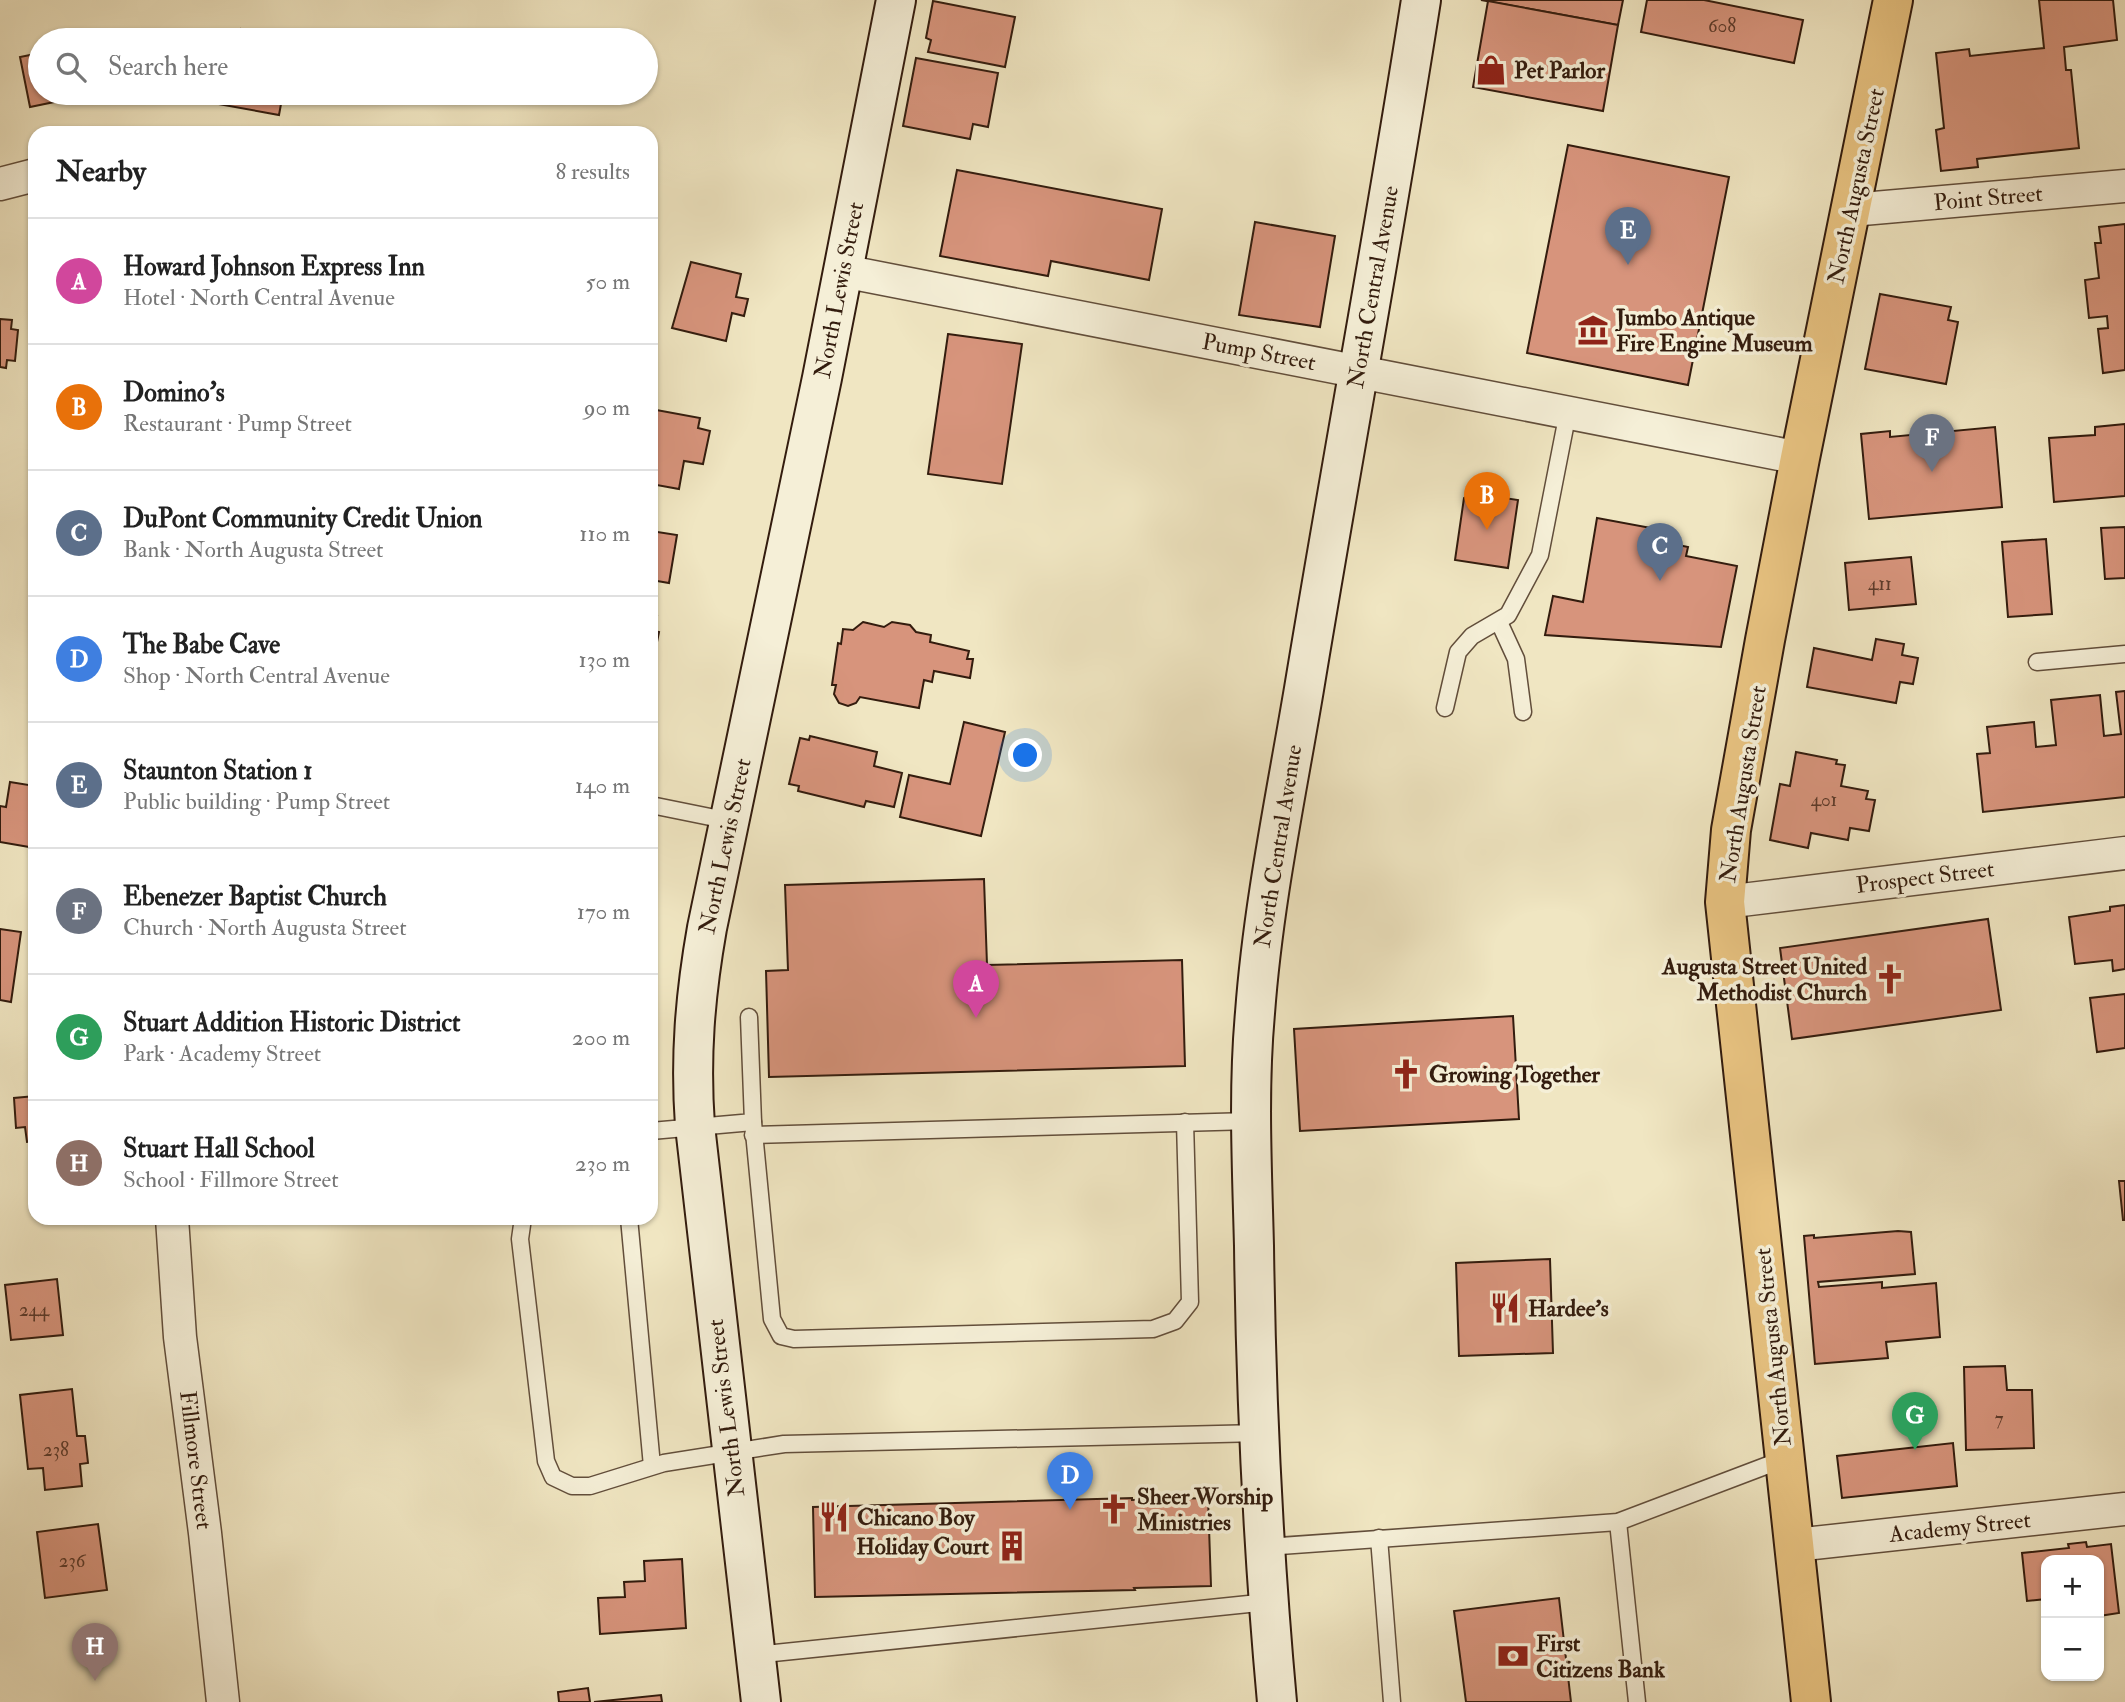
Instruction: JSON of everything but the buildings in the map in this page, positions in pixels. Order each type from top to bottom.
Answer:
[{"type":"main road","name":"North Augusta Street","points":[[1811,1702],[1726,902],[1735,805],[1800,458],[1894,0]]},
{"type":"street","name":"North Lewis Street","points":[[761,1702],[695,1126],[692,1073],[695,1003],[707,929],[896,0]]},
{"type":"street","name":"North Central Avenue","points":[[1277,1702],[1268,1602],[1255,1316],[1251,1059],[1261,951],[1421,0]]},
{"type":"street","points":[[0,184],[28,177]]},
{"type":"street","name":"Point Street","points":[[1851,210],[2125,186]]},
{"type":"street","name":"Pump Street","points":[[843,271],[1800,458]]},
{"type":"street","name":"Prospect Street","points":[[1726,902],[2125,853]]},
{"type":"street","name":"Fillmore Street","points":[[173,1225],[180,1337],[223,1702]]},
{"type":"street","name":"Academy Street","points":[[1796,1545],[2125,1509]]},
{"type":"lane","points":[[1445,708],[1458,652],[1472,636],[1508,615],[1539,555],[1568,412]]},
{"type":"lane","points":[[1499,622],[1516,659],[1523,712]]},
{"type":"lane","points":[[2037,662],[2125,654]]},
{"type":"lane","points":[[658,806],[730,821]]},
{"type":"lane","points":[[750,1017],[753,1128],[772,1319],[781,1336],[794,1339],[1153,1329],[1175,1321],[1190,1302],[1185,1122]]},
{"type":"lane","points":[[658,1130],[695,1126],[753,1128],[1251,1121]]},
{"type":"lane","points":[[522,1225],[520,1239],[546,1461],[554,1477],[572,1486],[590,1486],[652,1466],[784,1444],[1261,1433]]},
{"type":"lane","points":[[630,1225],[652,1466]]},
{"type":"lane","points":[[1265,1547],[1618,1522],[1784,1459]]},
{"type":"lane","points":[[1618,1522],[1637,1702]]},
{"type":"lane","points":[[1379,1538],[1392,1702]]},
{"type":"lane","points":[[755,1655],[1268,1602]]},
{"type":"place","name":"Pet Parlor","points":[[1491,70]]},
{"type":"place","name":"Staunton Station 1","points":[[1628,265]]},
{"type":"place","name":"Jumbo Antique Fire Engine Museum","points":[[1593,330]]},
{"type":"place","name":"Ebenezer Baptist Church","points":[[1932,472]]},
{"type":"place","name":"Domino's","points":[[1487,530]]},
{"type":"place","name":"DuPont Community Credit Union","points":[[1660,581]]},
{"type":"place","name":"Augusta Street United Methodist Church","points":[[1890,979]]},
{"type":"place","name":"Howard Johnson Express Inn","points":[[976,1018]]},
{"type":"place","name":"Growing Together","points":[[1406,1074]]},
{"type":"place","name":"Hardee's","points":[[1505,1308]]},
{"type":"place","name":"Stuart Addition Historic District","points":[[1915,1450]]},
{"type":"place","name":"Sheer Worship Ministries","points":[[1114,1509]]},
{"type":"place","name":"The Babe Cave","points":[[1070,1510]]},
{"type":"place","name":"Chicano Boy","points":[[834,1517]]},
{"type":"place","name":"Holiday Court","points":[[1012,1546]]},
{"type":"place","name":"First Citizens Bank","points":[[1513,1656]]},
{"type":"place","name":"Stuart Hall School","points":[[95,1681]]}]
